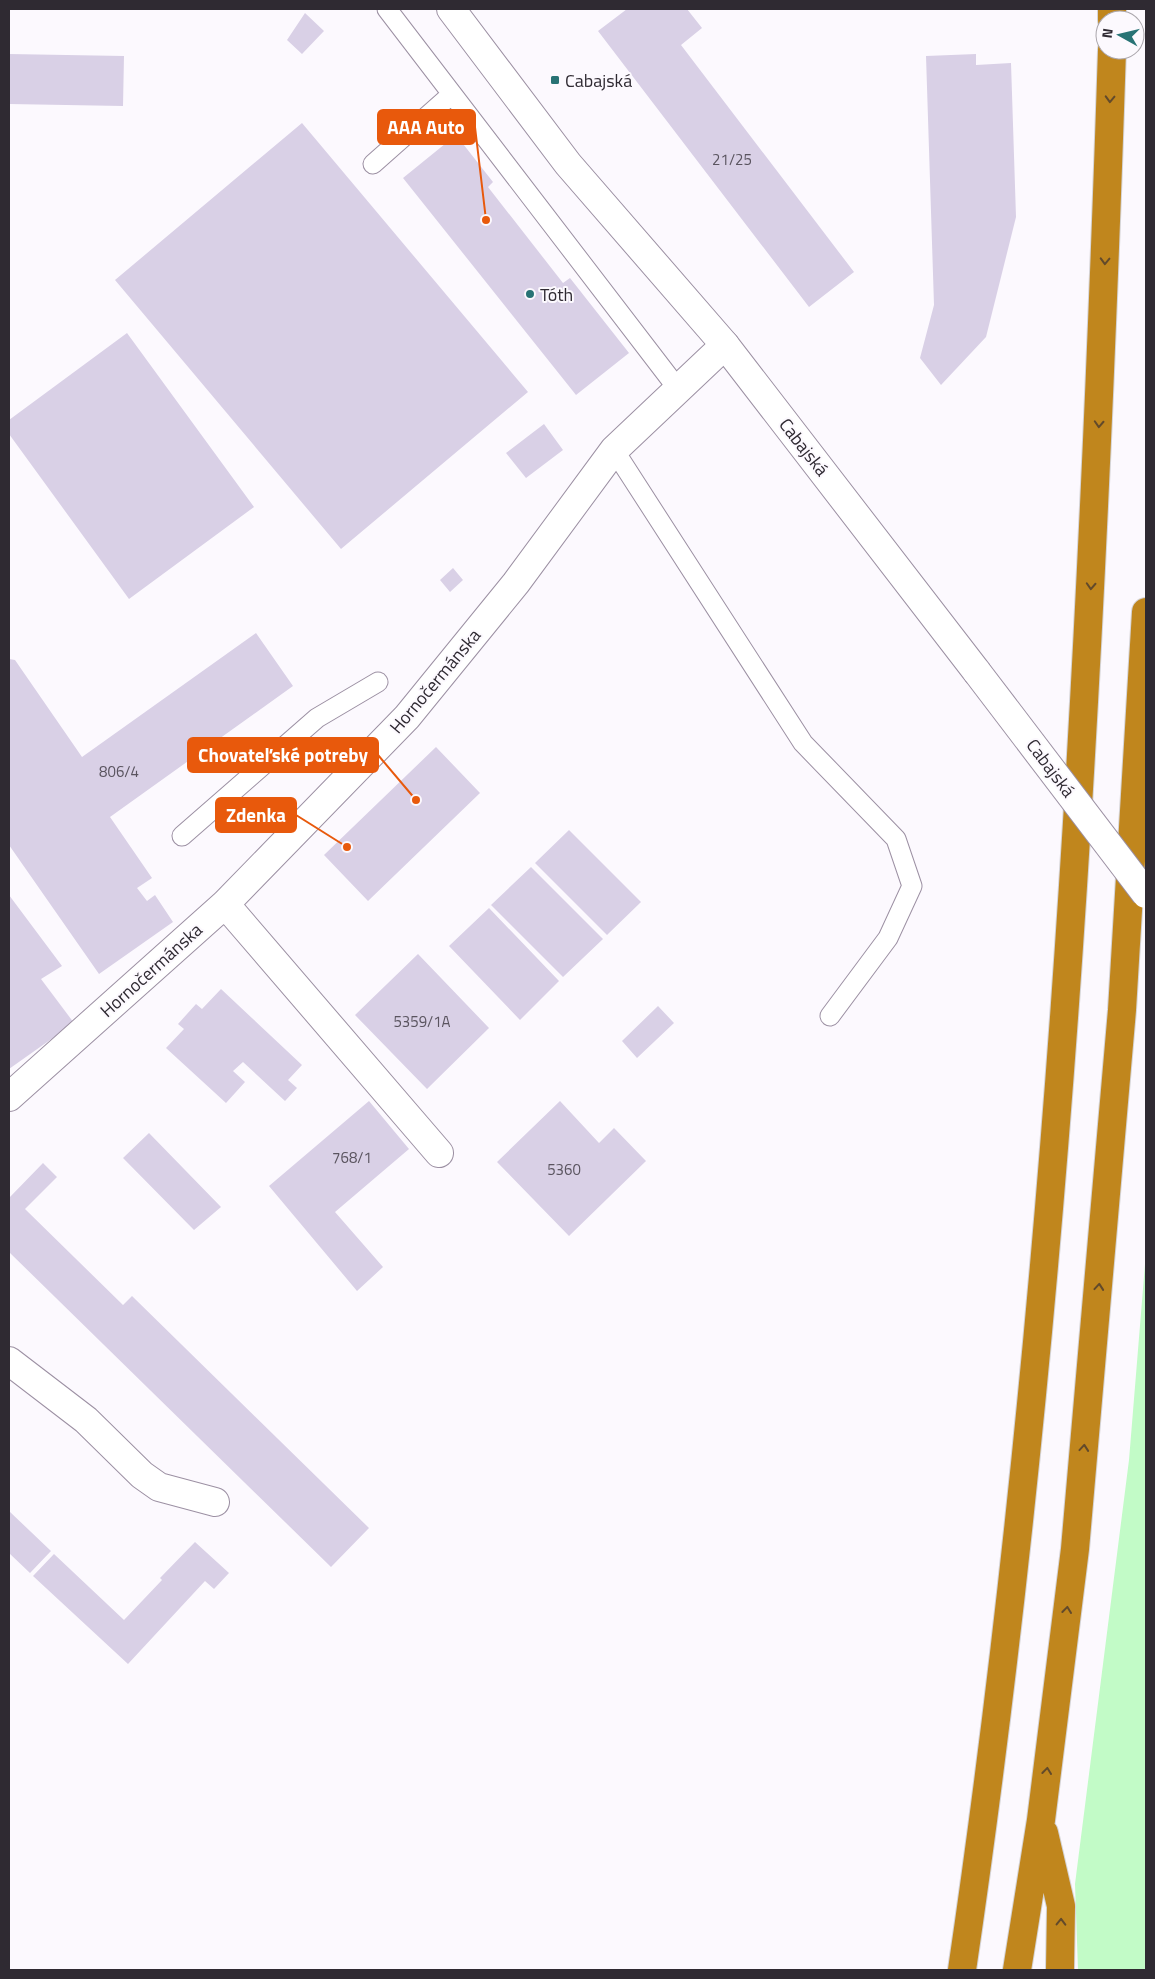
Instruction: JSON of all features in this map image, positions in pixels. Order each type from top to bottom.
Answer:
[{"type":"highway","points":[[962,1970],[986,1807],[1018,1533],[1046,1252],[1061,1066],[1085,693],[1101,376],[1112,60]]},
{"type":"highway","points":[[1017,1970],[1041,1820],[1075,1549],[1122,1010],[1146,612]]},
{"type":"highway","points":[[1041,1820],[1061,1906],[1060,1970]]},
{"type":"street","name":"Cabajská","points":[[451,9],[568,164],[725,345],[1146,894]]},
{"type":"street","name":"Hornočermánska","points":[[9,1096],[225,904],[407,717],[516,583],[614,450],[725,345]]},
{"type":"street","points":[[225,904],[440,1153]]},
{"type":"street","points":[[9,1362],[86,1420],[142,1475],[159,1487],[215,1502]]},
{"type":"lane","points":[[387,9],[678,389]]},
{"type":"lane","points":[[373,164],[452,94]]},
{"type":"lane","points":[[614,450],[804,743],[896,839],[912,886],[888,938],[830,1016]]},
{"type":"lane","points":[[182,836],[317,718],[378,682]]},
{"type":"green space","points":[[1146,1252],[1146,1970],[1078,1970],[1075,1884],[1129,1460]]},
{"type":"building","points":[[627,9],[687,9],[702,28],[681,45],[854,272],[809,307],[598,31]]},
{"type":"building","points":[[305,13],[324,31],[302,54],[287,40]]},
{"type":"building","points":[[9,54],[124,56],[123,106],[9,104]]},
{"type":"building","points":[[976,54],[976,65],[1011,63],[1016,217],[986,337],[941,385],[920,358],[934,305],[926,56]]},
{"type":"building","points":[[302,123],[528,392],[341,549],[115,280]]},
{"type":"building","points":[[456,135],[493,182],[488,187],[563,283],[570,278],[629,353],[576,395],[403,178]]},
{"type":"building","points":[[127,333],[254,507],[129,599],[9,434],[9,420]]},
{"type":"building","points":[[544,424],[563,450],[526,478],[506,453]]},
{"type":"building","points":[[453,568],[463,580],[450,592],[440,580]]},
{"type":"building","points":[[256,633],[293,686],[110,817],[152,878],[137,888],[147,901],[155,895],[173,922],[99,974],[9,845],[9,659],[15,660],[82,757]]},
{"type":"building","points":[[436,747],[480,793],[368,901],[324,855]]},
{"type":"building","points":[[569,830],[641,902],[607,935],[535,863]]},
{"type":"building","points":[[531,867],[603,939],[563,977],[491,905]]},
{"type":"building","points":[[9,895],[62,966],[41,979],[74,1023],[9,1069]]},
{"type":"building","points":[[489,908],[559,981],[520,1020],[449,946]]},
{"type":"building","points":[[418,954],[489,1028],[427,1089],[355,1015]]},
{"type":"building","points":[[221,989],[302,1065],[288,1080],[297,1088],[285,1101],[243,1062],[233,1071],[245,1082],[226,1103],[166,1048],[184,1029],[178,1024],[196,1004],[202,1009]]},
{"type":"building","points":[[658,1006],[674,1023],[637,1058],[622,1041]]},
{"type":"building","points":[[369,1101],[409,1149],[335,1212],[383,1267],[357,1291],[269,1186]]},
{"type":"building","points":[[560,1101],[599,1143],[614,1128],[646,1161],[569,1236],[497,1162]]},
{"type":"building","points":[[149,1133],[221,1207],[194,1230],[123,1158]]},
{"type":"building","points":[[43,1163],[57,1177],[25,1209],[123,1305],[132,1296],[369,1528],[331,1567],[9,1252],[9,1198]]},
{"type":"building","points":[[9,1511],[51,1551],[30,1573],[9,1553]]},
{"type":"building","points":[[195,1542],[229,1573],[214,1589],[205,1581],[128,1664],[33,1576],[54,1554],[124,1620],[162,1580],[160,1578]]},
{"type":"place","name":"Cabajská","points":[[555,80]]},
{"type":"place","name":"AAA Auto","points":[[486,220]]},
{"type":"place","name":"Tóth","points":[[530,294]]},
{"type":"place","name":"Chovateľské potreby","points":[[416,800]]},
{"type":"place","name":"Zdenka","points":[[347,847]]}]
